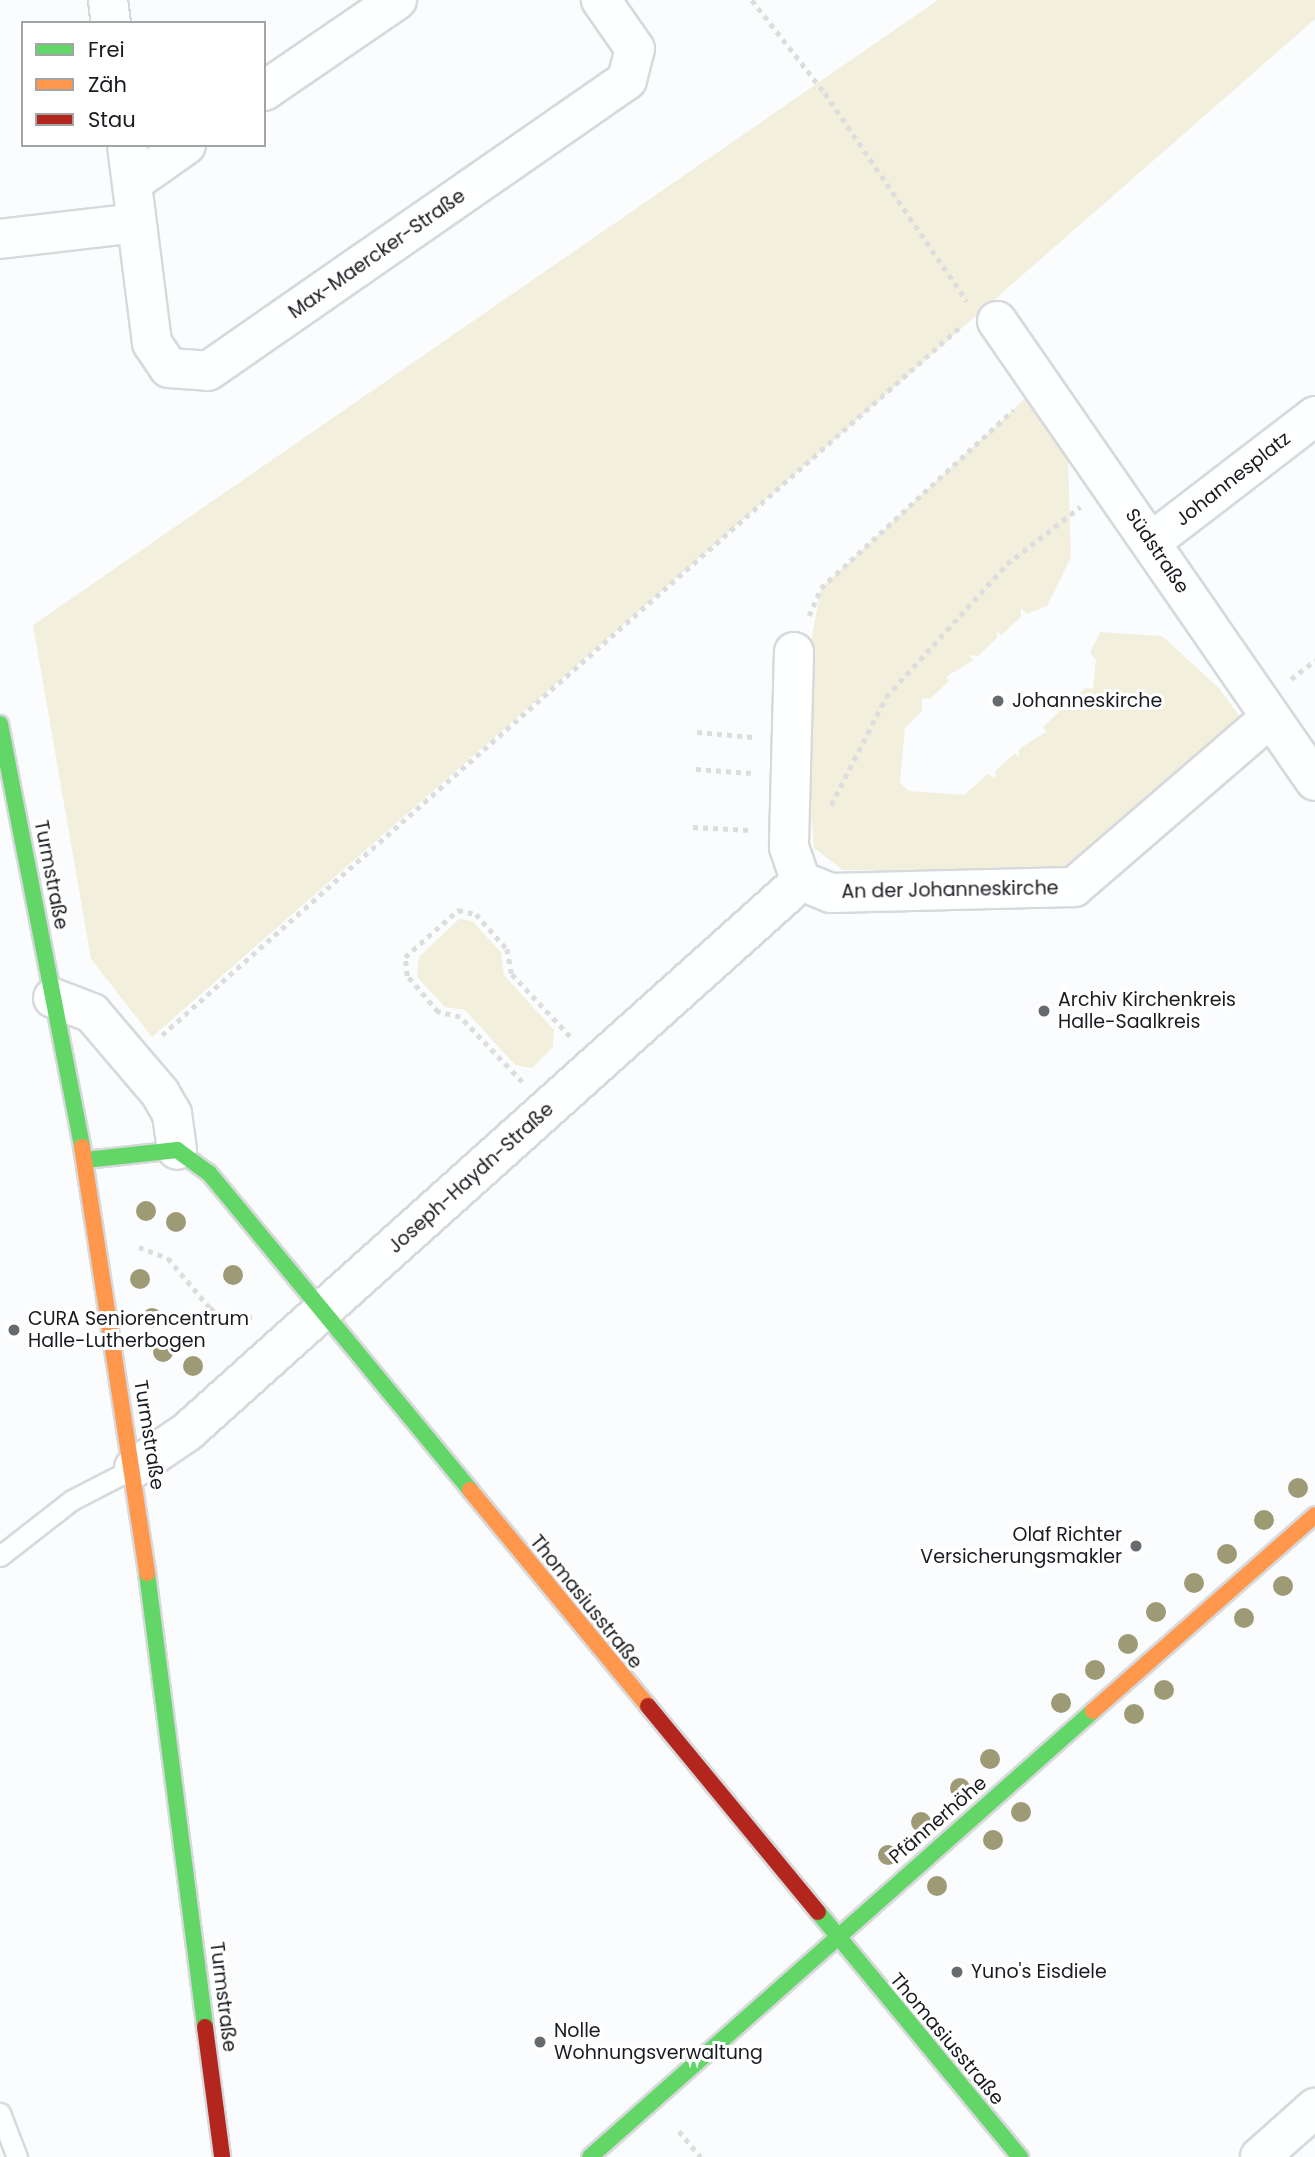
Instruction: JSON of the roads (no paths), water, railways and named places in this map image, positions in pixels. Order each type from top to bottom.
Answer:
[{"type":"street","points":[[108,0],[111,21]]},
{"type":"street","points":[[266,90],[397,0]]},
{"type":"street","name":"Max-Maercker-Straße","points":[[127,147],[152,343],[170,368],[208,371],[627,80],[635,49],[601,0]]},
{"type":"street","points":[[132,183],[183,147]]},
{"type":"street","points":[[0,239],[135,223]]},
{"type":"street","name":"Südstraße","points":[[979,319],[1042,383],[1315,781]]},
{"type":"street","name":"Johannesplatz","points":[[1151,542],[1315,416]]},
{"type":"street","points":[[794,652],[789,833],[801,881]]},
{"type":"street","name":"An der Johanneskirche","points":[[801,881],[831,893],[1074,887],[1270,718]]},
{"type":"street","name":"Turmstraße","points":[[0,724],[85,1160],[134,1468],[222,2157]]},
{"type":"street","name":"Joseph-Haydn-Straße","points":[[134,1468],[187,1432],[801,881]]},
{"type":"street","points":[[53,998],[92,1013],[133,1060],[172,1114],[177,1150],[85,1160]]},
{"type":"street","name":"Thomasiusstraße","points":[[177,1150],[209,1173],[835,1939],[1020,2157]]},
{"type":"street","name":"Pfännerhöhe","points":[[590,2157],[1315,1515]]},
{"type":"street","points":[[1259,2157],[1315,2108]]},
{"type":"lane","points":[[0,1556],[72,1500],[134,1468]]},
{"type":"lane","points":[[0,2113],[17,2157]]},
{"type":"place","name":"Johanneskirche","points":[[998,701]]},
{"type":"place","name":"Archiv Kirchenkreis Halle-Saalkreis","points":[[1044,1011]]},
{"type":"place","name":"CURA Seniorencentrum Halle-Lutherbogen","points":[[14,1330]]},
{"type":"place","name":"Olaf Richter Versicherungsmakler","points":[[1136,1546]]},
{"type":"place","name":"Yuno's Eisdiele","points":[[957,1972]]},
{"type":"place","name":"Nolle Wohnungsverwaltung","points":[[540,2042]]}]
